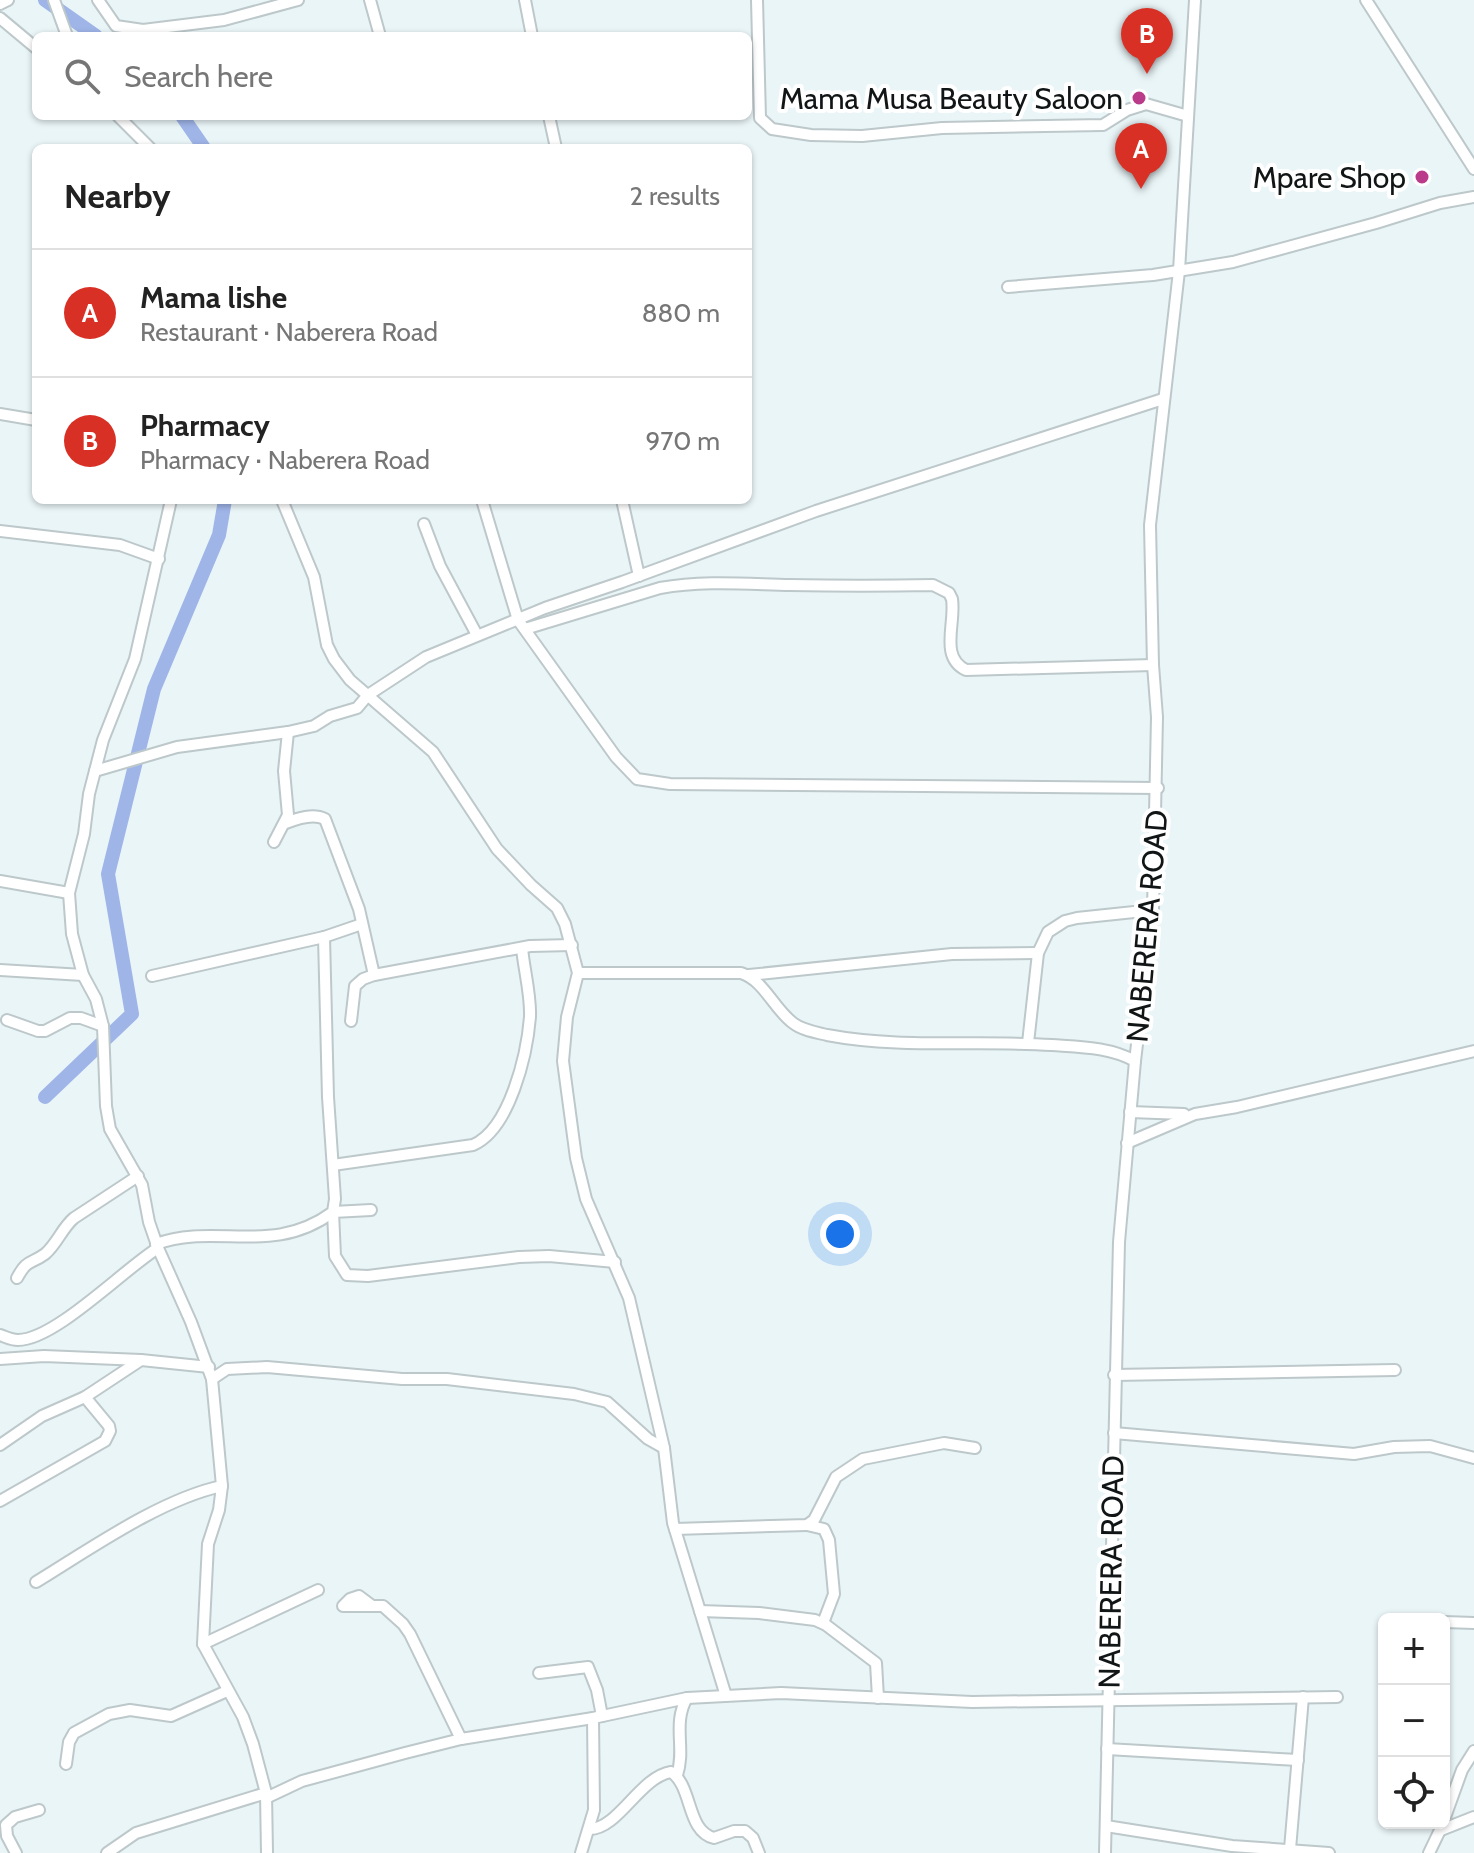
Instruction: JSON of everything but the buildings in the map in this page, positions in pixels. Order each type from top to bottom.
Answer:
[{"type":"street","points":[[0,4],[8,0]]},
{"type":"street","points":[[54,0],[66,32]]},
{"type":"street","points":[[98,0],[116,26],[143,30],[238,18],[298,0]]},
{"type":"street","points":[[370,0],[379,32]]},
{"type":"street","points":[[525,0],[531,32]]},
{"type":"street","points":[[757,0],[760,118],[772,129],[811,135],[862,136],[942,128],[1103,125],[1131,108],[1149,104],[1188,116]]},
{"type":"street","name":"NABERERA ROAD","points":[[1105,1853],[1119,1242],[1135,1061],[1153,910],[1158,788],[1150,525],[1179,271],[1195,0]]},
{"type":"street","points":[[1366,0],[1474,169]]},
{"type":"street","points":[[0,18],[32,45]]},
{"type":"street","points":[[122,120],[146,144]]},
{"type":"street","points":[[550,120],[555,144]]},
{"type":"street","points":[[1008,287],[1179,271],[1233,262],[1440,203],[1474,197]]},
{"type":"street","points":[[521,624],[545,608],[816,511],[1163,399]]},
{"type":"street","points":[[0,414],[32,419]]},
{"type":"street","points":[[170,504],[135,659],[103,740],[69,893],[72,934],[83,975],[96,999],[103,1026],[110,1129],[138,1176],[157,1246],[212,1379],[222,1486],[219,1510],[208,1544],[203,1644],[250,1734],[266,1796],[267,1853]]},
{"type":"street","points":[[284,504],[314,577],[327,645],[350,680],[433,752],[497,849],[557,908],[572,945],[578,973],[564,1034],[565,1088],[582,1187],[629,1298],[664,1448],[675,1529],[726,1696]]},
{"type":"street","points":[[483,504],[521,624],[616,757],[637,779],[670,784],[1158,788]]},
{"type":"street","points":[[623,504],[639,576]]},
{"type":"street","points":[[424,524],[440,566],[477,635]]},
{"type":"street","points":[[0,531],[120,545],[159,559]]},
{"type":"street","points":[[95,771],[177,747],[314,726],[330,716],[351,712],[368,695],[426,657],[477,635],[660,588],[691,583],[933,585],[949,593],[952,599],[950,652],[957,665],[966,670],[1153,665]]},
{"type":"street","points":[[274,842],[288,815],[284,752],[288,732]]},
{"type":"street","points":[[286,823],[304,817],[325,819],[348,875],[374,975]]},
{"type":"street","points":[[0,881],[69,893]]},
{"type":"street","points":[[1028,1043],[1038,953],[1048,932],[1065,921],[1153,910]]},
{"type":"street","points":[[152,976],[324,937],[362,924]]},
{"type":"street","points":[[324,937],[335,1256],[344,1273],[368,1276],[496,1259],[549,1256],[615,1262]]},
{"type":"street","points":[[351,1021],[355,986],[374,975],[522,948],[572,945]]},
{"type":"street","points":[[333,1165],[473,1145],[486,1137],[514,1093],[527,1037],[530,1011],[522,948]]},
{"type":"street","points":[[578,973],[728,972],[749,975],[952,954],[1038,953]]},
{"type":"street","points":[[0,970],[83,975]]},
{"type":"street","points":[[749,975],[791,1022],[809,1030],[884,1043],[1028,1043],[1111,1050],[1135,1061]]},
{"type":"street","points":[[7,1020],[38,1031],[45,1031],[70,1018],[81,1018],[103,1026]]},
{"type":"street","points":[[1130,1112],[1195,1114],[1237,1107],[1474,1051]]},
{"type":"street","points":[[1127,1143],[1195,1114]]},
{"type":"street","points":[[17,1278],[27,1262],[47,1252],[74,1218],[138,1176]]},
{"type":"street","points":[[0,1335],[21,1340],[47,1330],[85,1305],[157,1246],[182,1237],[253,1238],[279,1235],[306,1227],[333,1212],[371,1210]]},
{"type":"street","points":[[0,1359],[44,1356],[141,1360],[209,1367]]},
{"type":"street","points":[[0,1445],[50,1411],[85,1397],[141,1360]]},
{"type":"street","points":[[212,1379],[227,1369],[254,1366],[402,1379],[447,1379],[574,1394],[607,1402],[648,1439],[664,1448]]},
{"type":"street","points":[[1114,1375],[1395,1370]]},
{"type":"street","points":[[0,1501],[105,1441],[109,1426],[85,1397]]},
{"type":"street","points":[[1114,1433],[1354,1454],[1394,1447],[1430,1446],[1474,1458]]},
{"type":"street","points":[[807,1525],[814,1520],[836,1477],[863,1459],[944,1443],[975,1448]]},
{"type":"street","points":[[36,1582],[149,1516],[190,1496],[222,1486]]},
{"type":"street","points":[[675,1529],[807,1525],[824,1529],[829,1540],[834,1594],[823,1623]]},
{"type":"street","points":[[203,1644],[318,1590]]},
{"type":"street","points":[[371,1605],[383,1606],[403,1624],[461,1739]]},
{"type":"street","points":[[700,1611],[759,1613],[809,1618],[823,1623],[876,1663],[878,1698]]},
{"type":"street","points":[[1450,1622],[1474,1623]]},
{"type":"street","points":[[539,1673],[588,1667],[597,1690],[595,1794],[590,1829],[581,1853]]},
{"type":"street","points":[[66,1764],[69,1742],[74,1733],[109,1714],[130,1710],[171,1716],[227,1691]]},
{"type":"street","points":[[107,1853],[136,1833],[217,1806],[266,1796],[302,1781],[461,1739],[598,1717],[687,1698],[794,1693],[972,1702],[1337,1697]]},
{"type":"street","points":[[1290,1849],[1303,1697]]},
{"type":"street","points":[[677,1775],[680,1762],[679,1714],[687,1698]]},
{"type":"street","points":[[1107,1749],[1298,1760]]},
{"type":"street","points":[[1450,1804],[1462,1770],[1474,1751]]},
{"type":"street","points":[[590,1829],[606,1824],[635,1795],[662,1774],[671,1772],[677,1775],[705,1834],[714,1838],[734,1831],[745,1831],[753,1838],[759,1853]]},
{"type":"street","points":[[16,1853],[7,1836],[6,1825],[15,1817],[39,1810]]},
{"type":"street","points":[[1450,1822],[1474,1817]]},
{"type":"street","points":[[1106,1826],[1232,1846],[1329,1853]]},
{"type":"street","points":[[1429,1853],[1441,1829]]},
{"type":"waterway","points":[[45,0],[90,32]]},
{"type":"waterway","points":[[185,120],[201,144]]},
{"type":"waterway","points":[[45,1097],[132,1014],[108,874],[154,689],[219,535],[224,504]]},
{"type":"place","name":"Pharmacy","points":[[1147,74]]},
{"type":"place","name":"Mama Musa Beauty Saloon","points":[[1139,98]]},
{"type":"place","name":"Mpare Shop","points":[[1422,177]]},
{"type":"place","name":"Mama lishe","points":[[1141,189]]}]
